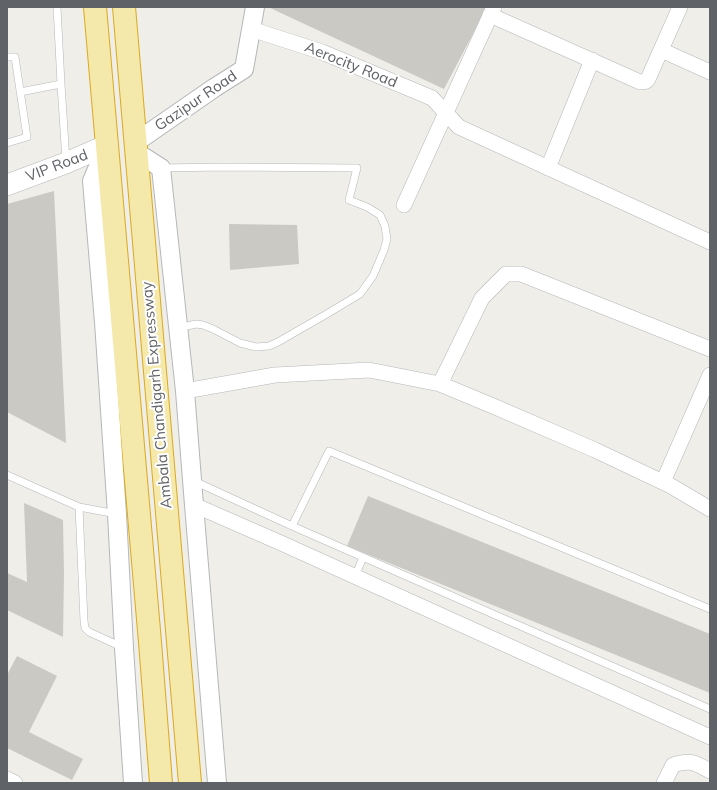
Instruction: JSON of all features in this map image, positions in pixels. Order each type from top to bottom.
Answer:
[{"type":"highway","name":"Ambala Chandigarh Expressway","points":[[95,7],[149,626],[161,783]]},
{"type":"highway","name":"Ambala Chandigarh Expressway","points":[[124,7],[190,783]]},
{"type":"main road","name":"VIP Road","points":[[7,185],[66,163],[107,145]]},
{"type":"street","name":"Gazipur Road","points":[[136,147],[214,88],[244,69],[255,7]]},
{"type":"street","points":[[404,205],[492,11],[592,60],[643,82],[648,79],[680,7]]},
{"type":"street","name":"Aerocity Road","points":[[251,29],[322,52],[432,98],[459,127],[710,242]]},
{"type":"street","points":[[661,50],[710,72]]},
{"type":"street","points":[[548,168],[592,60]]},
{"type":"street","points":[[107,145],[92,181],[104,322],[133,783]]},
{"type":"street","points":[[136,147],[161,168],[185,391],[217,783]]},
{"type":"street","points":[[440,384],[482,298],[506,274],[521,274],[710,349]]},
{"type":"street","points":[[185,391],[276,375],[369,370],[440,384],[595,450],[671,486],[710,509]]},
{"type":"street","points":[[663,482],[710,375]]},
{"type":"street","points":[[194,505],[710,738]]},
{"type":"street","points":[[664,783],[674,765],[682,762],[693,762],[710,771]]},
{"type":"street","points":[[7,779],[15,783]]},
{"type":"lane","points":[[57,7],[66,163]]},
{"type":"lane","points":[[7,57],[15,57],[27,137],[7,143]]},
{"type":"lane","points":[[20,92],[61,84]]},
{"type":"lane","points":[[161,168],[357,168],[349,200],[367,207],[380,216],[384,226],[386,239],[384,250],[373,276],[360,294],[274,344],[256,347],[240,343],[202,325],[196,324],[178,328]]},
{"type":"lane","points":[[292,526],[329,451],[710,609]]},
{"type":"lane","points":[[7,475],[79,507],[117,514]]},
{"type":"lane","points":[[192,480],[292,526],[710,709]]},
{"type":"lane","points":[[79,507],[85,628],[89,632],[124,648]]},
{"type":"lane","points":[[355,577],[363,557]]},
{"type":"building","points":[[268,7],[487,7],[444,89]]},
{"type":"building","points":[[54,191],[66,443],[7,412],[7,204]]},
{"type":"building","points":[[229,224],[297,225],[299,264],[230,270]]},
{"type":"building","points":[[368,496],[710,634],[710,693],[347,546]]},
{"type":"building","points":[[24,503],[63,520],[63,637],[7,610],[7,573],[27,582]]},
{"type":"building","points":[[17,656],[57,676],[29,732],[83,759],[72,780],[7,748],[7,675]]}]
